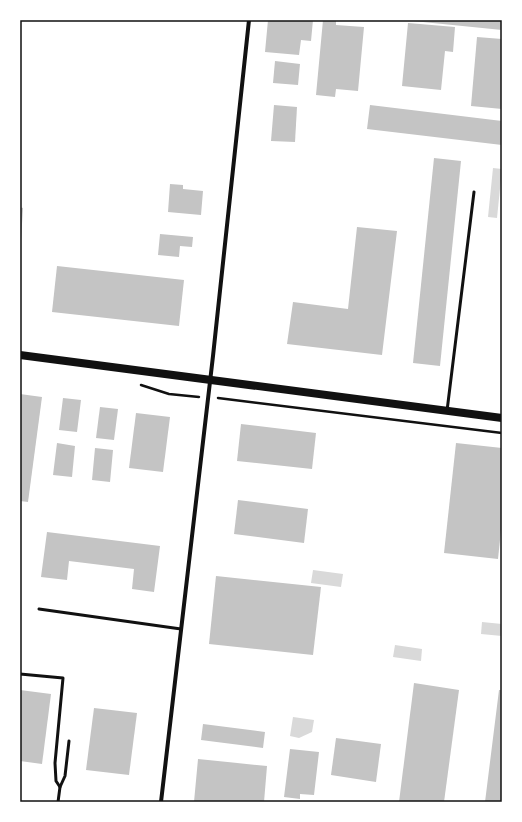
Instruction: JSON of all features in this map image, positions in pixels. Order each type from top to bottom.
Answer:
[{"type":"main road","points":[[20,355],[502,418]]},
{"type":"street","points":[[161,802],[208,398],[249,20]]},
{"type":"lane","points":[[447,411],[474,192]]},
{"type":"lane","points":[[38,609],[181,628]]},
{"type":"lane","points":[[20,674],[63,678],[55,763],[56,781],[60,787]]},
{"type":"lane","points":[[58,802],[60,787],[65,776],[69,741]]},
{"type":"path","points":[[135,384],[169,394],[208,398],[224,397],[502,433]]},
{"type":"shaded area","points":[[493,168],[502,169],[497,218],[488,217]]},
{"type":"shaded area","points":[[313,570],[343,574],[341,587],[311,583]]},
{"type":"shaded area","points":[[482,622],[502,624],[502,636],[481,634]]},
{"type":"shaded area","points":[[395,645],[422,649],[421,661],[393,657]]},
{"type":"shaded area","points":[[293,717],[314,720],[312,732],[299,738],[290,736]]},
{"type":"building","points":[[268,20],[313,20],[311,41],[301,40],[299,55],[265,52]]},
{"type":"building","points":[[323,20],[336,21],[336,25],[364,27],[358,91],[336,89],[335,97],[316,95]]},
{"type":"building","points":[[502,20],[502,30],[413,21]]},
{"type":"building","points":[[408,23],[455,27],[453,52],[445,51],[441,90],[402,86]]},
{"type":"building","points":[[477,37],[502,39],[502,109],[471,106]]},
{"type":"building","points":[[275,61],[300,64],[298,85],[273,83]]},
{"type":"building","points":[[274,105],[297,107],[295,142],[271,141]]},
{"type":"building","points":[[370,105],[502,121],[502,145],[367,129]]},
{"type":"building","points":[[434,158],[461,161],[440,366],[413,363]]},
{"type":"building","points":[[170,184],[183,185],[183,189],[203,191],[201,215],[168,212]]},
{"type":"building","points":[[20,207],[23,208],[21,240],[20,240]]},
{"type":"building","points":[[357,227],[397,231],[382,355],[287,344],[293,302],[348,309]]},
{"type":"building","points":[[160,234],[193,237],[192,247],[180,246],[179,257],[158,255]]},
{"type":"building","points":[[57,266],[184,280],[179,326],[52,312]]},
{"type":"building","points":[[20,394],[42,397],[28,502],[20,501]]},
{"type":"building","points":[[63,398],[81,400],[77,432],[59,430]]},
{"type":"building","points":[[100,407],[118,409],[114,440],[96,438]]},
{"type":"building","points":[[136,413],[170,417],[163,472],[129,468]]},
{"type":"building","points":[[241,424],[316,433],[312,469],[237,461]]},
{"type":"building","points":[[57,443],[75,446],[72,477],[53,475]]},
{"type":"building","points":[[456,443],[502,448],[502,521],[498,559],[444,553]]},
{"type":"building","points":[[95,448],[113,450],[110,482],[92,480]]},
{"type":"building","points":[[238,500],[308,509],[304,543],[234,534]]},
{"type":"building","points":[[47,532],[160,546],[154,592],[132,589],[134,569],[69,561],[67,580],[41,577]]},
{"type":"building","points":[[216,576],[321,587],[313,655],[209,644]]},
{"type":"building","points":[[414,683],[459,690],[444,802],[399,802]]},
{"type":"building","points":[[20,690],[51,694],[42,764],[20,761]]},
{"type":"building","points":[[499,690],[502,690],[502,802],[485,802]]},
{"type":"building","points":[[94,708],[137,713],[129,775],[86,770]]},
{"type":"building","points":[[203,724],[265,732],[263,748],[201,740]]},
{"type":"building","points":[[336,738],[381,744],[376,782],[331,775]]},
{"type":"building","points":[[290,749],[319,752],[314,795],[300,794],[300,799],[284,797]]},
{"type":"building","points":[[198,759],[267,766],[264,802],[194,802]]}]
